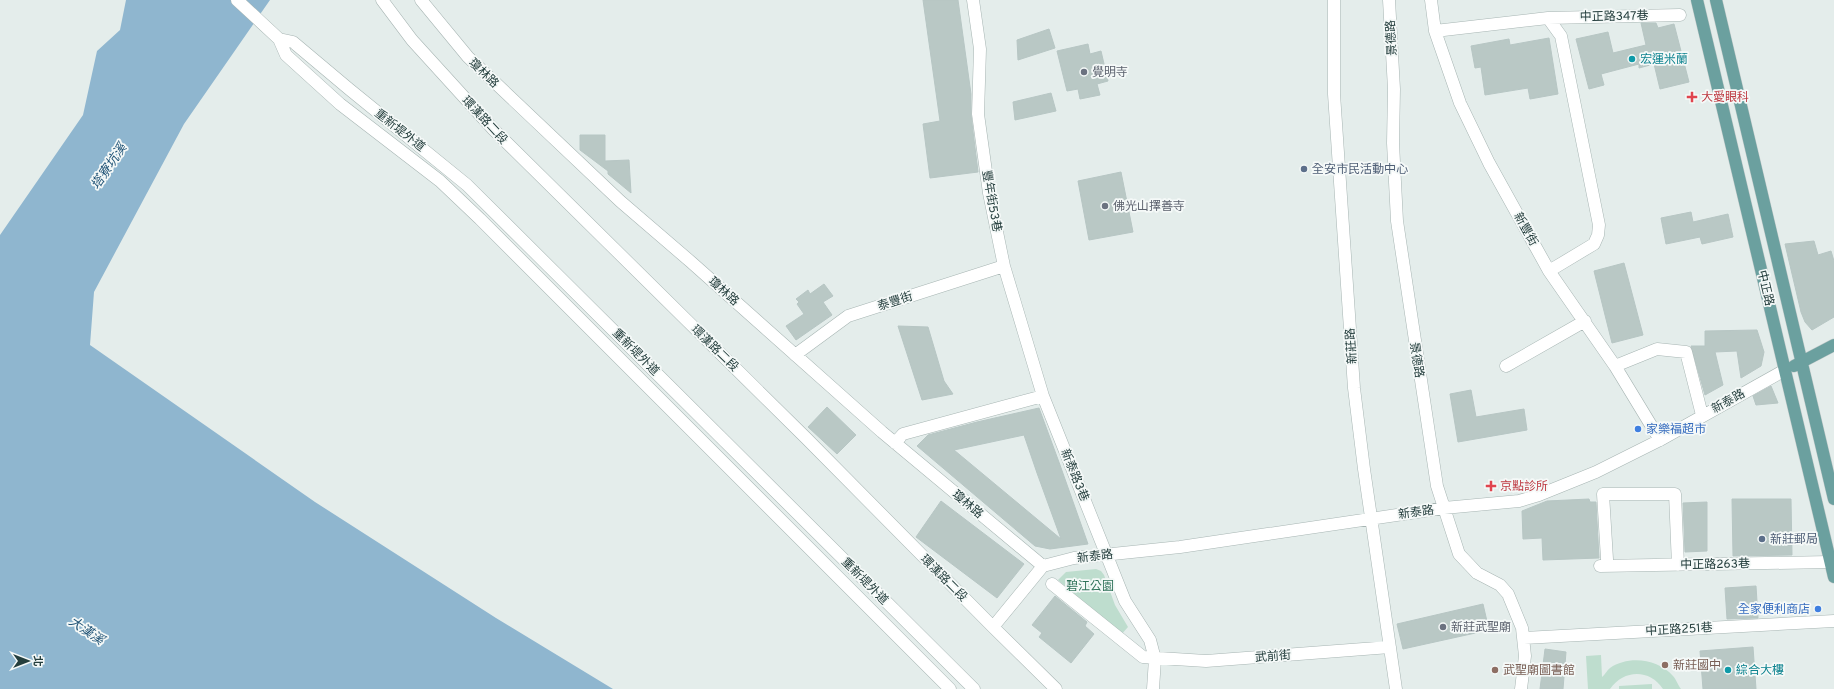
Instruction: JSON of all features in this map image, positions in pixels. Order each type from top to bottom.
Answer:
[{"type":"main road","name":"中正路","points":[[1697,0],[1834,577]]},
{"type":"main road","name":"中正路","points":[[1716,0],[1801,363],[1830,465],[1834,500]]},
{"type":"main road","name":"新泰路","points":[[1785,370],[1834,345]]},
{"type":"street","points":[[237,0],[275,35]]},
{"type":"street","name":"環漢路二段","points":[[382,0],[412,40],[493,129],[806,438],[1056,689]]},
{"type":"street","name":"瓊林路","points":[[421,0],[468,57],[620,201],[895,443],[1043,566]]},
{"type":"street","name":"豐年街53巷","points":[[973,0],[980,49],[978,114],[989,193],[1004,266],[1044,396]]},
{"type":"street","name":"新莊路","points":[[1334,0],[1334,94],[1354,388],[1364,469],[1373,522],[1396,689]]},
{"type":"street","name":"景德路","points":[[1389,0],[1394,89],[1393,144],[1397,221],[1436,478],[1459,554],[1477,573],[1500,585],[1508,594],[1522,628],[1525,656],[1521,689]]},
{"type":"street","name":"新豐街","points":[[1431,0],[1435,31],[1460,103],[1489,163],[1549,271],[1615,366],[1660,440]]},
{"type":"street","name":"中正路347巷","points":[[1435,31],[1548,18],[1680,15]]},
{"type":"street","points":[[1548,18],[1561,36],[1599,225],[1598,235],[1594,244],[1549,271]]},
{"type":"street","name":"重新堤外道","points":[[275,35],[286,56],[340,104],[440,181],[480,219],[950,689]]},
{"type":"street","name":"重新堤外道","points":[[275,35],[294,42],[467,185],[974,689]]},
{"type":"street","name":"泰豐街","points":[[795,355],[848,316],[1004,266]]},
{"type":"street","points":[[1506,366],[1585,321]]},
{"type":"street","points":[[1615,366],[1657,349],[1686,352],[1702,415]]},
{"type":"street","name":"新泰路","points":[[1043,566],[1074,558],[1180,547],[1373,522],[1444,508],[1519,501],[1596,472],[1660,440],[1702,415],[1785,370]]},
{"type":"street","points":[[895,443],[904,434],[1044,396]]},
{"type":"street","name":"新泰路3巷","points":[[1044,396],[1125,601],[1150,640],[1155,658],[1154,689]]},
{"type":"street","name":"中正路263巷","points":[[1678,564],[1675,494],[1603,494],[1603,562],[1678,564],[1830,562]]},
{"type":"street","points":[[993,627],[1043,566]]},
{"type":"street","points":[[1052,584],[1125,644],[1144,657],[1155,658]]},
{"type":"street","name":"中正路251巷","points":[[1524,638],[1834,621]]},
{"type":"street","name":"武前街","points":[[1155,658],[1206,661],[1390,647]]},
{"type":"green space","name":"碧江公園","points":[[1096,569],[1101,571],[1104,575],[1115,605],[1128,627],[1120,636],[1058,580],[1066,572]]},
{"type":"green space","points":[[1601,655],[1602,677],[1609,669],[1618,664],[1634,660],[1643,661],[1660,666],[1667,670],[1674,677],[1681,689],[1663,689],[1658,682],[1644,675],[1637,674],[1622,678],[1610,689],[1588,689],[1586,656]]},
{"type":"green space","points":[[1652,684],[1652,689],[1619,689],[1619,686]]},
{"type":"water","points":[[126,0],[270,0],[184,124],[94,292],[90,345],[315,502],[496,618],[613,689],[0,689],[0,235],[83,115],[97,51],[120,30]]},
{"type":"building","points":[[923,0],[958,0],[971,94],[971,115],[978,172],[930,178],[923,124],[940,121]]},
{"type":"building","name":"宏運米蘭","points":[[1641,23],[1656,23],[1658,28],[1674,24],[1689,82],[1660,89],[1654,64],[1639,68],[1639,64],[1601,74],[1604,85],[1589,89],[1576,39],[1608,32],[1613,53],[1646,45]]},
{"type":"building","points":[[1049,29],[1055,48],[1018,60],[1017,40]]},
{"type":"building","points":[[1549,38],[1558,94],[1530,99],[1528,88],[1485,95],[1481,67],[1475,68],[1471,46],[1509,39],[1510,45]]},
{"type":"building","name":"覺明寺","points":[[1088,44],[1090,54],[1101,51],[1108,81],[1097,84],[1100,95],[1080,99],[1078,89],[1067,91],[1057,51]]},
{"type":"building","points":[[1051,93],[1056,111],[1015,120],[1013,102]]},
{"type":"building","points":[[580,135],[605,135],[605,161],[629,160],[631,193],[608,174],[608,171],[580,150]]},
{"type":"building","name":"佛光山擇善寺","points":[[1121,172],[1133,232],[1089,240],[1078,181]]},
{"type":"building","points":[[1691,212],[1693,222],[1728,214],[1733,237],[1702,244],[1700,237],[1666,244],[1661,218]]},
{"type":"building","points":[[1814,241],[1818,255],[1831,251],[1834,261],[1834,317],[1812,330],[1805,322],[1801,312],[1785,244]]},
{"type":"building","points":[[1624,263],[1643,335],[1612,343],[1594,271]]},
{"type":"building","points":[[824,284],[833,296],[823,302],[832,315],[796,340],[786,326],[804,314],[797,304],[799,302],[796,299],[808,290],[810,294]]},
{"type":"building","points":[[898,326],[928,327],[944,381],[953,394],[922,400]]},
{"type":"building","points":[[1757,330],[1764,352],[1761,366],[1741,378],[1737,351],[1715,352],[1723,385],[1705,395],[1691,346],[1705,346],[1705,331]]},
{"type":"building","points":[[1771,386],[1778,403],[1756,405],[1753,396]]},
{"type":"building","points":[[1471,390],[1476,417],[1524,409],[1527,430],[1458,442],[1450,394]]},
{"type":"building","points":[[827,407],[856,435],[837,454],[808,427]]},
{"type":"building","points":[[1039,408],[1088,544],[1050,549],[1035,546],[917,446],[928,435]],"holes":[[[1024,435],[1061,539],[954,450]]]},
{"type":"building","points":[[1589,499],[1590,502],[1596,502],[1599,558],[1543,560],[1542,538],[1523,539],[1522,511],[1547,501]]},
{"type":"building","name":"新莊郵局","points":[[1732,499],[1791,499],[1792,555],[1733,556]]},
{"type":"building","points":[[941,501],[1024,564],[997,598],[916,537]]},
{"type":"building","points":[[1707,502],[1707,551],[1685,552],[1683,503]]},
{"type":"building","points":[[1756,586],[1758,618],[1727,619],[1725,588]]},
{"type":"building","points":[[1055,596],[1087,622],[1085,626],[1094,634],[1071,663],[1039,637],[1042,633],[1032,625]]},
{"type":"building","name":"新莊武聖廟","points":[[1483,604],[1489,630],[1403,649],[1397,624]]},
{"type":"building","name":"綜合大樓","points":[[1753,647],[1756,689],[1703,689],[1700,651]]},
{"type":"building","points":[[1545,649],[1566,652],[1563,689],[1540,689]]},
{"type":"place","name":"宏運米蘭","points":[[1632,59]]},
{"type":"place","name":"覺明寺","points":[[1084,72]]},
{"type":"place","name":"大愛眼科","points":[[1692,97]]},
{"type":"place","name":"全安市民活動中心","points":[[1304,169]]},
{"type":"place","name":"佛光山擇善寺","points":[[1105,206]]},
{"type":"place","name":"家樂福超市","points":[[1638,429]]},
{"type":"place","name":"京點診所","points":[[1491,486]]},
{"type":"place","name":"新莊郵局","points":[[1762,539]]},
{"type":"place","name":"全家便利商店","points":[[1818,609]]},
{"type":"place","name":"新莊武聖廟","points":[[1443,627]]},
{"type":"place","name":"新莊國中","points":[[1665,665]]},
{"type":"place","name":"武聖廟圖書館","points":[[1495,670]]},
{"type":"place","name":"綜合大樓","points":[[1728,670]]},
{"type":"water label","name":"塔寮坑溪","points":[[108,166]]},
{"type":"water label","name":"大漢溪","points":[[87,630]]}]
